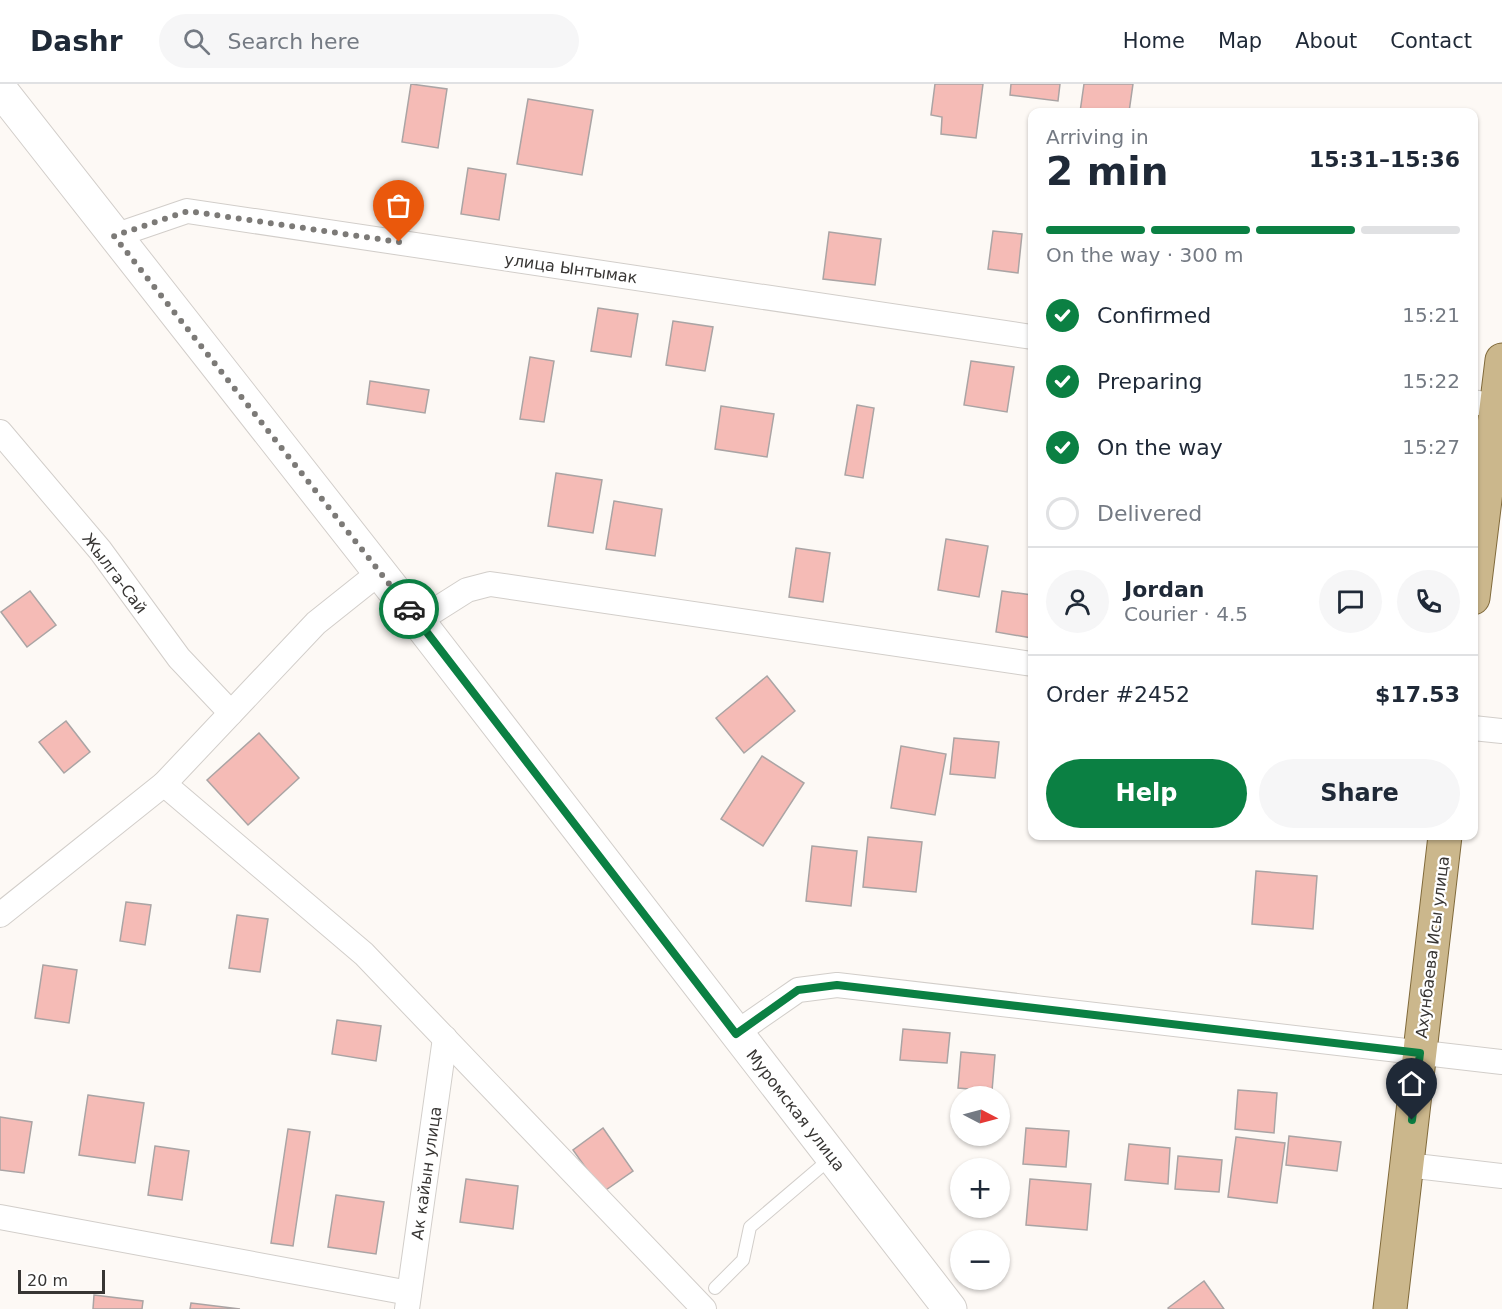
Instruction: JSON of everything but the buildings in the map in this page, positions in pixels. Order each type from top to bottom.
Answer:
[{"type":"main road","points":[[1478,541],[1490,405],[1502,360]]},
{"type":"main road","name":"Ахунбаева Исы улица","points":[[1390,1309],[1445,840]]},
{"type":"street","name":"Муромская улица","points":[[0,89],[380,572],[950,1309]]},
{"type":"street","name":"улица Ынтымак","points":[[114,236],[188,211],[1028,336]]},
{"type":"street","name":"Жылга-Сай","points":[[0,432],[100,550],[179,658],[231,713]]},
{"type":"street","points":[[0,915],[164,784],[316,623],[380,572]]},
{"type":"street","points":[[418,621],[467,590],[490,584],[1028,663]]},
{"type":"street","points":[[1478,729],[1502,731]]},
{"type":"street","points":[[164,784],[364,954],[696,1301]]},
{"type":"street","points":[[736,1034],[798,990],[837,985],[1502,1062]]},
{"type":"street","name":"Ак кайын улица","points":[[408,1301],[445,1038]]},
{"type":"street","points":[[1407,1165],[1502,1176]]},
{"type":"street","points":[[0,1217],[408,1301]]},
{"type":"lane","points":[[696,1301],[716,1288],[742,1260],[750,1227],[832,1157]]},
{"type":"lane","points":[[709,1309],[716,1288]]},
{"type":"way so far","points":[[399,242],[188,211],[114,236],[409,609]]},
{"type":"route","points":[[409,609],[736,1034],[798,990],[837,985],[1420,1053],[1412,1120]]}]
